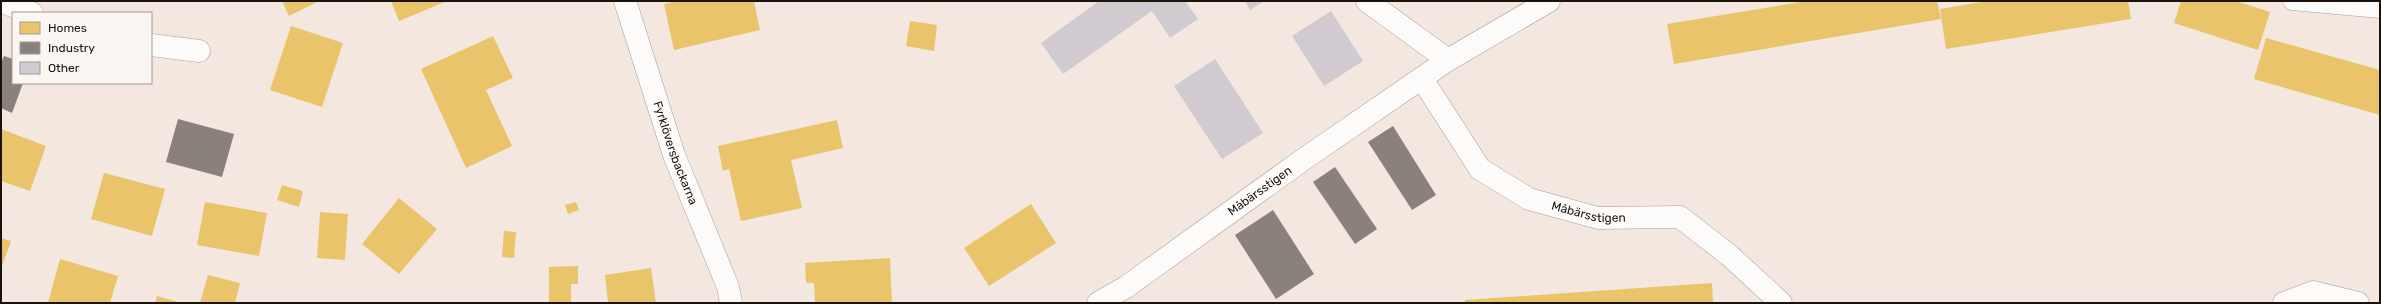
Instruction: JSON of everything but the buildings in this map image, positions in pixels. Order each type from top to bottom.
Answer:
[{"type":"street","name":"Fyrklöversbackarna","points":[[625,1],[674,155],[728,287],[731,303]]},
{"type":"street","points":[[1367,1],[1448,60]]},
{"type":"street","name":"Måbärsstigen","points":[[1098,303],[1126,287],[1304,159],[1448,60],[1550,1]]},
{"type":"street","points":[[1,2],[29,12]]},
{"type":"street","points":[[152,45],[199,51]]},
{"type":"street","name":"Måbärsstigen","points":[[1422,79],[1480,169],[1529,199],[1598,218],[1680,217],[1730,256],[1781,303]]},
{"type":"street","points":[[2284,303],[2313,292],[2358,303]]},
{"type":"lane","points":[[2292,1],[2380,9]]}]
